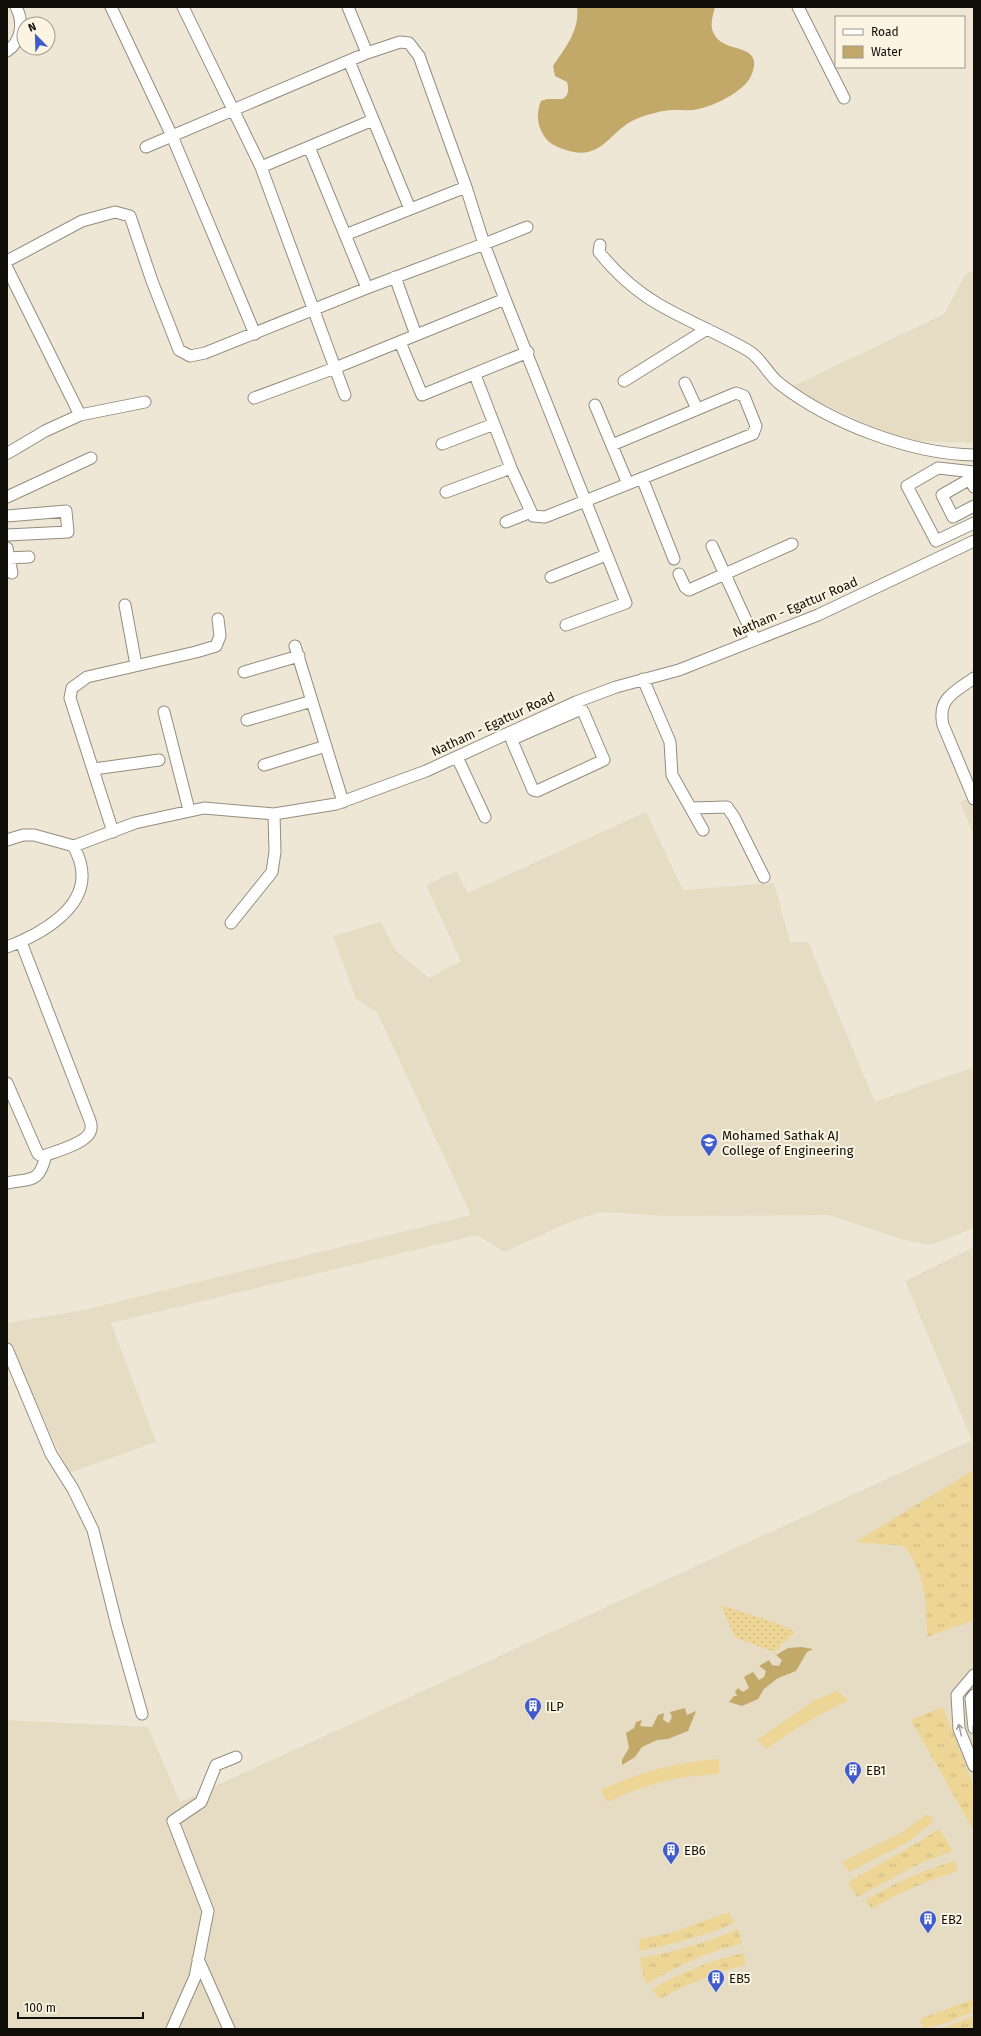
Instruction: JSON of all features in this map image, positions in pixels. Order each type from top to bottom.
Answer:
[{"type":"street","points":[[7,51],[12,47],[21,29],[20,15],[16,7]]},
{"type":"street","points":[[111,7],[172,136],[254,334]]},
{"type":"street","points":[[182,7],[234,109],[260,167],[315,310],[345,395]]},
{"type":"street","points":[[348,7],[367,53]]},
{"type":"street","points":[[798,7],[844,98]]},
{"type":"street","points":[[146,147],[349,60],[400,42],[409,43],[419,56],[466,187],[484,244],[626,603],[566,625]]},
{"type":"street","points":[[349,60],[410,210]]},
{"type":"street","points":[[260,167],[373,120]]},
{"type":"street","points":[[309,146],[367,288]]},
{"type":"street","points":[[345,235],[466,187]]},
{"type":"street","points":[[7,261],[82,221],[114,212],[130,216],[152,281],[179,350],[190,356],[205,353],[395,277],[527,227]]},
{"type":"street","points":[[600,245],[598,252],[645,296],[751,352],[779,384],[790,391],[850,424],[891,441],[941,453],[974,455]]},
{"type":"street","points":[[7,268],[80,415]]},
{"type":"street","points":[[395,277],[416,335]]},
{"type":"street","points":[[254,398],[335,368],[505,299]]},
{"type":"street","points":[[624,381],[707,329]]},
{"type":"street","points":[[400,342],[422,395],[528,352]]},
{"type":"street","points":[[474,375],[511,468],[533,516],[545,517],[753,434],[755,430],[753,420],[742,394],[736,393],[612,445]]},
{"type":"street","points":[[685,382],[697,409]]},
{"type":"street","points":[[7,453],[45,431],[80,415],[145,402]]},
{"type":"street","points":[[595,405],[628,484]]},
{"type":"street","points":[[442,444],[494,424]]},
{"type":"street","points":[[7,497],[91,458]]},
{"type":"street","points":[[446,492],[511,468]]},
{"type":"street","points":[[974,472],[938,468],[907,486],[936,541],[974,523]]},
{"type":"street","points":[[642,478],[674,559]]},
{"type":"street","points":[[974,487],[970,479],[942,495],[953,517],[974,506]]},
{"type":"street","points":[[7,516],[66,511],[68,532],[7,535]]},
{"type":"street","points":[[506,522],[531,512]]},
{"type":"street","name":"Natham - Egattur Road","points":[[74,846],[135,823],[189,810],[204,808],[274,814],[343,802],[426,771],[643,679],[678,670],[818,615],[974,541]]},
{"type":"street","points":[[679,574],[685,587],[689,590],[792,544]]},
{"type":"street","points":[[712,546],[755,640]]},
{"type":"street","points":[[12,573],[8,555],[29,557]]},
{"type":"street","points":[[551,577],[606,555]]},
{"type":"street","points":[[125,605],[136,665]]},
{"type":"street","points":[[113,832],[70,698],[72,688],[87,677],[216,646],[220,636],[218,619]]},
{"type":"street","points":[[244,672],[297,651],[343,802]]},
{"type":"street","points":[[974,678],[944,700],[941,713],[943,725],[974,799]]},
{"type":"street","points":[[643,679],[670,742],[672,775],[677,786],[692,808],[703,830]]},
{"type":"street","points":[[247,720],[312,701]]},
{"type":"street","points":[[515,734],[512,741],[533,790],[536,791],[604,760],[583,711],[578,706]]},
{"type":"street","points":[[164,712],[189,810]]},
{"type":"street","points":[[264,765],[326,746]]},
{"type":"street","points":[[457,757],[485,817]]},
{"type":"street","points":[[94,769],[159,760]]},
{"type":"street","points":[[692,808],[727,808],[734,817],[764,877]]},
{"type":"street","points":[[231,922],[272,872],[275,852],[274,814]]},
{"type":"street","points":[[7,840],[23,835],[34,835],[74,846],[81,866],[80,890],[70,906],[52,924],[20,942],[7,947]]},
{"type":"street","points":[[7,1083],[35,1149],[42,1156],[84,1139],[89,1135],[92,1128],[20,942]]},
{"type":"street","points":[[7,1183],[28,1179],[39,1174],[42,1171],[46,1155]]},
{"type":"street","points":[[7,1349],[51,1454],[73,1489],[93,1530],[117,1626],[142,1714]]},
{"type":"street","points":[[974,1675],[957,1695],[959,1729],[974,1766]]},
{"type":"street","points":[[974,1695],[971,1699],[974,1728]]},
{"type":"street","points":[[172,2029],[195,1977],[208,1911],[172,1821],[201,1802],[216,1765],[236,1757]]},
{"type":"street","points":[[198,1959],[229,2029]]},
{"type":"shaded area","points":[[974,270],[974,443],[901,440],[789,388],[944,314],[965,275]]},
{"type":"shaded area","points":[[974,796],[974,836],[960,802]]},
{"type":"shaded area","name":"Mohamed Sathak AJ College of Engineering","points":[[646,812],[683,890],[774,883],[790,942],[808,942],[875,1102],[974,1067],[974,1228],[931,1245],[905,1240],[828,1215],[667,1216],[601,1212],[572,1221],[504,1252],[477,1235],[111,1323],[156,1442],[69,1473],[7,1341],[7,1323],[84,1310],[471,1215],[377,1012],[356,999],[333,936],[381,922],[395,950],[429,978],[461,961],[426,885],[456,871],[468,893]]},
{"type":"shaded area","points":[[974,1247],[974,2029],[7,2029],[7,1720],[148,1727],[180,1802],[972,1440],[905,1281]]},
{"type":"green space","points":[[974,1470],[974,1620],[927,1637],[924,1589],[917,1568],[905,1546],[855,1542]]},
{"type":"green space","points":[[721,1605],[781,1625],[795,1632],[774,1652],[735,1637]]},
{"type":"green space","points":[[837,1691],[849,1700],[806,1722],[767,1749],[757,1740],[815,1700]]},
{"type":"green space","points":[[943,1707],[974,1787],[974,1831],[911,1720]]},
{"type":"green space","points":[[719,1759],[719,1774],[688,1777],[662,1782],[635,1790],[607,1802],[601,1790],[644,1773],[673,1765]]},
{"type":"green space","points":[[927,1814],[934,1821],[908,1842],[849,1872],[842,1862],[901,1833]]},
{"type":"green space","points":[[939,1829],[952,1851],[921,1863],[857,1897],[848,1882]]},
{"type":"green space","points":[[955,1861],[958,1871],[914,1887],[872,1909],[866,1900],[909,1878],[932,1868]]},
{"type":"green space","points":[[729,1912],[734,1923],[688,1939],[640,1951],[639,1939],[671,1933]]},
{"type":"green space","points":[[738,1929],[742,1944],[704,1955],[647,1984],[642,1972],[640,1958],[665,1953],[714,1939]]},
{"type":"green space","points":[[744,1953],[746,1965],[723,1971],[702,1979],[659,1999],[652,1989],[696,1968]]},
{"type":"green space","points":[[974,1999],[974,2011],[952,2021],[923,2029],[920,2019]]},
{"type":"green space","points":[[974,2016],[974,2029],[940,2029]]},
{"type":"water","points":[[577,7],[715,7],[712,17],[714,34],[719,40],[726,44],[749,53],[753,58],[754,65],[751,76],[742,88],[717,103],[700,109],[670,110],[644,116],[625,125],[604,144],[588,152],[578,153],[559,148],[548,141],[544,136],[538,119],[538,110],[541,101],[547,99],[563,99],[567,94],[567,82],[555,76],[553,66],[567,45],[574,31]]},
{"type":"water","points":[[801,1647],[813,1649],[807,1652],[796,1671],[778,1678],[764,1689],[758,1699],[742,1706],[729,1702],[734,1696],[737,1696],[735,1692],[738,1688],[743,1692],[749,1688],[744,1677],[753,1672],[759,1680],[764,1677],[766,1671],[759,1666],[769,1660],[772,1665],[779,1666],[782,1660],[776,1655],[788,1648]]},
{"type":"water","points":[[685,1708],[687,1715],[696,1711],[688,1731],[668,1739],[657,1740],[642,1747],[635,1757],[622,1765],[622,1760],[629,1748],[626,1733],[634,1728],[636,1722],[642,1720],[640,1726],[652,1727],[658,1715],[664,1713],[663,1720],[669,1723],[672,1717],[670,1712]]},
{"type":"railway","points":[[974,1726],[974,1737]]},
{"type":"place","name":"Mohamed Sathak AJ College of Engineering","points":[[709,1157]]},
{"type":"place","name":"ILP","points":[[533,1721]]},
{"type":"place","name":"EB1","points":[[853,1785]]},
{"type":"place","name":"EB6","points":[[671,1865]]},
{"type":"place","name":"EB2","points":[[928,1934]]},
{"type":"place","name":"EB5","points":[[716,1993]]}]
